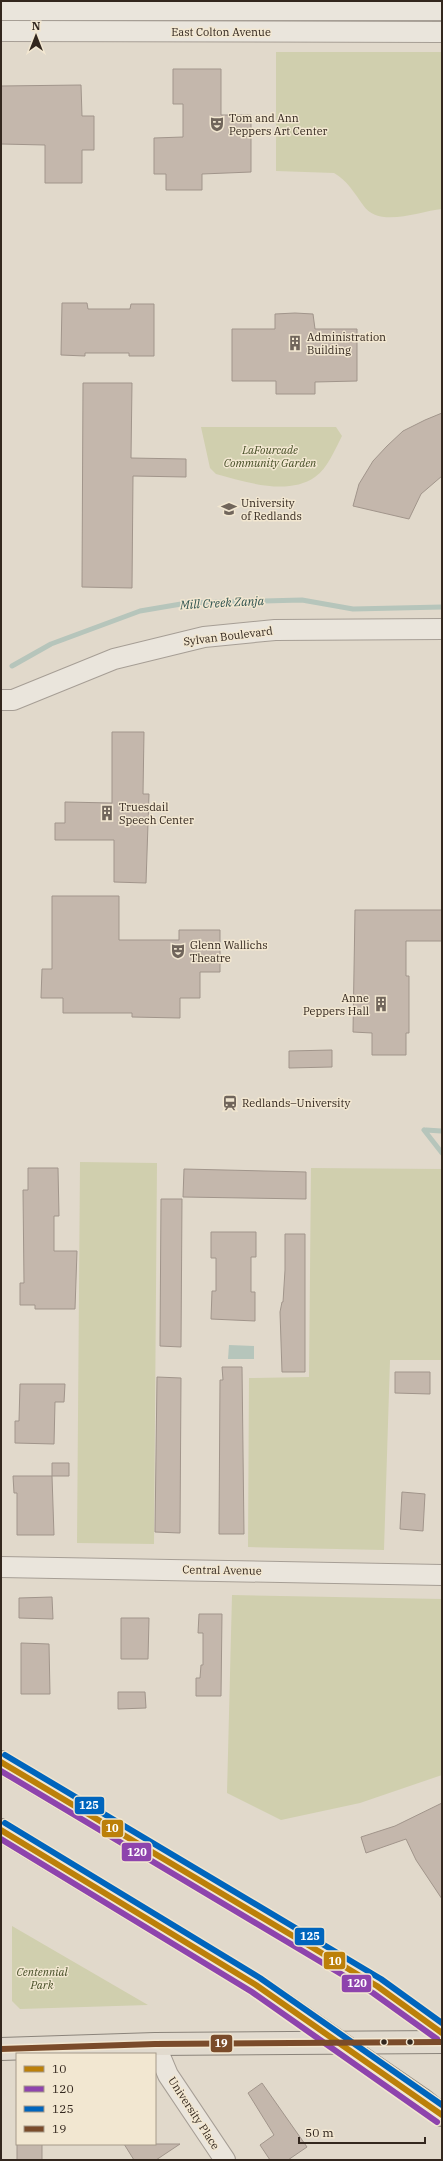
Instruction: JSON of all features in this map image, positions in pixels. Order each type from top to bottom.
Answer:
[{"type":"highway","points":[[1,1762],[377,1986],[442,2033]]},
{"type":"highway","points":[[1,1830],[48,1857],[256,1985],[423,2100],[442,2115]]},
{"type":"main road","points":[[1,2049],[155,2044],[442,2042]]},
{"type":"street","name":"East Colton Avenue","points":[[1,10],[442,10]]},
{"type":"street","name":"East Colton Avenue","points":[[1,31],[442,32]]},
{"type":"street","name":"Sylvan Boulevard","points":[[1,700],[13,700],[114,659],[204,637],[275,630],[442,629]]},
{"type":"street","name":"Central Avenue","points":[[1,1567],[442,1575]]},
{"type":"street","name":"University Place","points":[[155,2044],[168,2075],[225,2160]]},
{"type":"green space","points":[[276,52],[442,52],[442,209],[400,217],[379,216],[370,212],[347,183],[334,173],[276,171]]},
{"type":"green space","name":"LaFourcade Community Garden","points":[[201,427],[336,427],[342,436],[327,464],[320,473],[304,483],[279,487],[240,481],[216,474],[210,468]]},
{"type":"green space","points":[[80,1162],[157,1163],[154,1544],[77,1543]]},
{"type":"green space","points":[[311,1168],[442,1169],[442,1360],[390,1360],[384,1550],[248,1547],[249,1378],[309,1377]]},
{"type":"green space","points":[[232,1595],[442,1599],[442,1775],[360,1803],[281,1820],[227,1793]]},
{"type":"green space","name":"Centennial Park","points":[[12,1926],[148,2005],[20,2009],[12,2001]]},
{"type":"shaded area","points":[[229,1345],[254,1346],[254,1359],[228,1359]]},
{"type":"building","name":"Tom and Ann Peppers Art Center","points":[[173,69],[221,69],[221,115],[251,115],[251,172],[202,174],[202,190],[166,190],[166,174],[154,174],[154,138],[183,137],[183,104],[173,104]]},
{"type":"building","points":[[81,85],[82,116],[94,116],[94,150],[82,150],[82,183],[45,183],[45,145],[1,144],[1,86]]},
{"type":"building","points":[[62,303],[87,303],[88,309],[130,309],[131,304],[154,304],[154,356],[129,356],[129,353],[85,353],[85,356],[61,355]]},
{"type":"building","name":"Administration Building","points":[[275,314],[313,314],[315,329],[357,329],[357,381],[315,382],[315,394],[276,394],[276,381],[232,381],[232,329],[275,329]]},
{"type":"building","points":[[83,383],[132,383],[131,458],[186,459],[186,477],[133,476],[132,588],[82,587]]},
{"type":"building","points":[[442,413],[442,476],[421,494],[409,519],[353,506],[359,484],[373,461],[387,446],[403,431]]},
{"type":"building","name":"Truesdail Speech Center","points":[[112,732],[144,732],[143,794],[149,794],[146,883],[114,882],[114,840],[55,840],[55,823],[65,823],[65,802],[112,803]]},
{"type":"building","name":"Glenn Wallichs Theatre","points":[[52,896],[119,896],[119,940],[179,940],[179,930],[220,930],[220,972],[200,972],[200,998],[180,998],[180,1018],[132,1017],[132,1013],[63,1013],[63,998],[41,998],[42,969],[52,969]]},
{"type":"building","name":"Anne Peppers Hall","points":[[355,910],[442,910],[442,941],[406,941],[406,976],[409,976],[409,1033],[406,1033],[406,1055],[372,1055],[372,1033],[353,1032]]},
{"type":"building","points":[[332,1050],[332,1067],[289,1068],[289,1051]]},
{"type":"building","points":[[28,1168],[58,1168],[59,1216],[54,1216],[54,1251],[77,1251],[75,1309],[35,1309],[35,1305],[20,1305],[20,1283],[24,1283],[23,1190],[28,1190]]},
{"type":"building","points":[[184,1169],[306,1172],[306,1199],[183,1197]]},
{"type":"building","points":[[161,1199],[182,1199],[181,1347],[160,1346]]},
{"type":"building","points":[[211,1232],[256,1232],[256,1257],[251,1257],[251,1292],[255,1292],[255,1321],[211,1319],[212,1291],[216,1291],[216,1258],[211,1258]]},
{"type":"building","points":[[285,1234],[305,1234],[305,1372],[282,1372],[280,1312],[283,1302]]},
{"type":"building","points":[[222,1367],[242,1367],[244,1534],[219,1534],[220,1380],[223,1380]]},
{"type":"building","points":[[395,1372],[430,1372],[430,1394],[395,1393]]},
{"type":"building","points":[[157,1377],[181,1378],[180,1533],[155,1532]]},
{"type":"building","points":[[20,1384],[65,1384],[64,1402],[55,1402],[54,1444],[15,1443],[15,1421],[19,1421]]},
{"type":"building","points":[[52,1463],[69,1463],[69,1476],[52,1476]]},
{"type":"building","points":[[13,1476],[52,1476],[54,1535],[17,1535],[17,1493],[14,1493]]},
{"type":"building","points":[[402,1492],[425,1494],[423,1531],[400,1529]]},
{"type":"building","points":[[52,1597],[53,1619],[19,1618],[19,1598]]},
{"type":"building","points":[[199,1614],[222,1614],[221,1696],[196,1696],[196,1678],[200,1678],[201,1665],[203,1665],[203,1633],[198,1633]]},
{"type":"building","points":[[121,1618],[149,1618],[148,1659],[121,1659]]},
{"type":"building","points":[[21,1643],[49,1644],[50,1694],[21,1694]]},
{"type":"building","points":[[118,1692],[145,1692],[146,1708],[118,1709]]},
{"type":"building","points":[[442,1803],[442,1899],[416,1860],[406,1839],[366,1853],[361,1837],[395,1826]]},
{"type":"building","points":[[262,2083],[307,2147],[288,2160],[270,2160],[260,2145],[274,2135],[248,2093]]},
{"type":"building","points":[[180,2144],[156,2160],[134,2160],[125,2145]]},
{"type":"building","points":[[17,2145],[42,2145],[42,2160],[17,2160]]},
{"type":"waterway","name":"Mill Creek Zanja","points":[[12,666],[51,644],[140,611],[187,603],[302,600],[353,609],[442,607]]},
{"type":"waterway","points":[[424,1130],[442,1153]]},
{"type":"waterway","points":[[426,1130],[441,1131]]},
{"type":"transit line","name":"125","points":[[5,1755],[381,1979],[442,2023]]},
{"type":"transit line","name":"10","points":[[1,1762],[377,1986],[442,2033]]},
{"type":"transit line","name":"120","points":[[1,1771],[373,1993],[437,2039]]},
{"type":"transit line","name":"125","points":[[5,1823],[260,1978],[442,2105]]},
{"type":"transit line","name":"10","points":[[1,1830],[256,1985],[442,2115]]},
{"type":"transit line","name":"120","points":[[1,1839],[252,1992],[437,2122]]},
{"type":"transit line","name":"19","points":[[1,2049],[155,2044],[442,2042]]},
{"type":"place","name":"Tom and Ann Peppers Art Center","points":[[217,124]]},
{"type":"place","name":"Administration Building","points":[[295,343]]},
{"type":"place","name":"University of Redlands","points":[[229,509]]},
{"type":"place","name":"Truesdail Speech Center","points":[[107,813]]},
{"type":"place","name":"Glenn Wallichs Theatre","points":[[178,951]]},
{"type":"place","name":"Anne Peppers Hall","points":[[381,1004]]},
{"type":"place","name":"Redlands–University","points":[[230,1103]]}]
